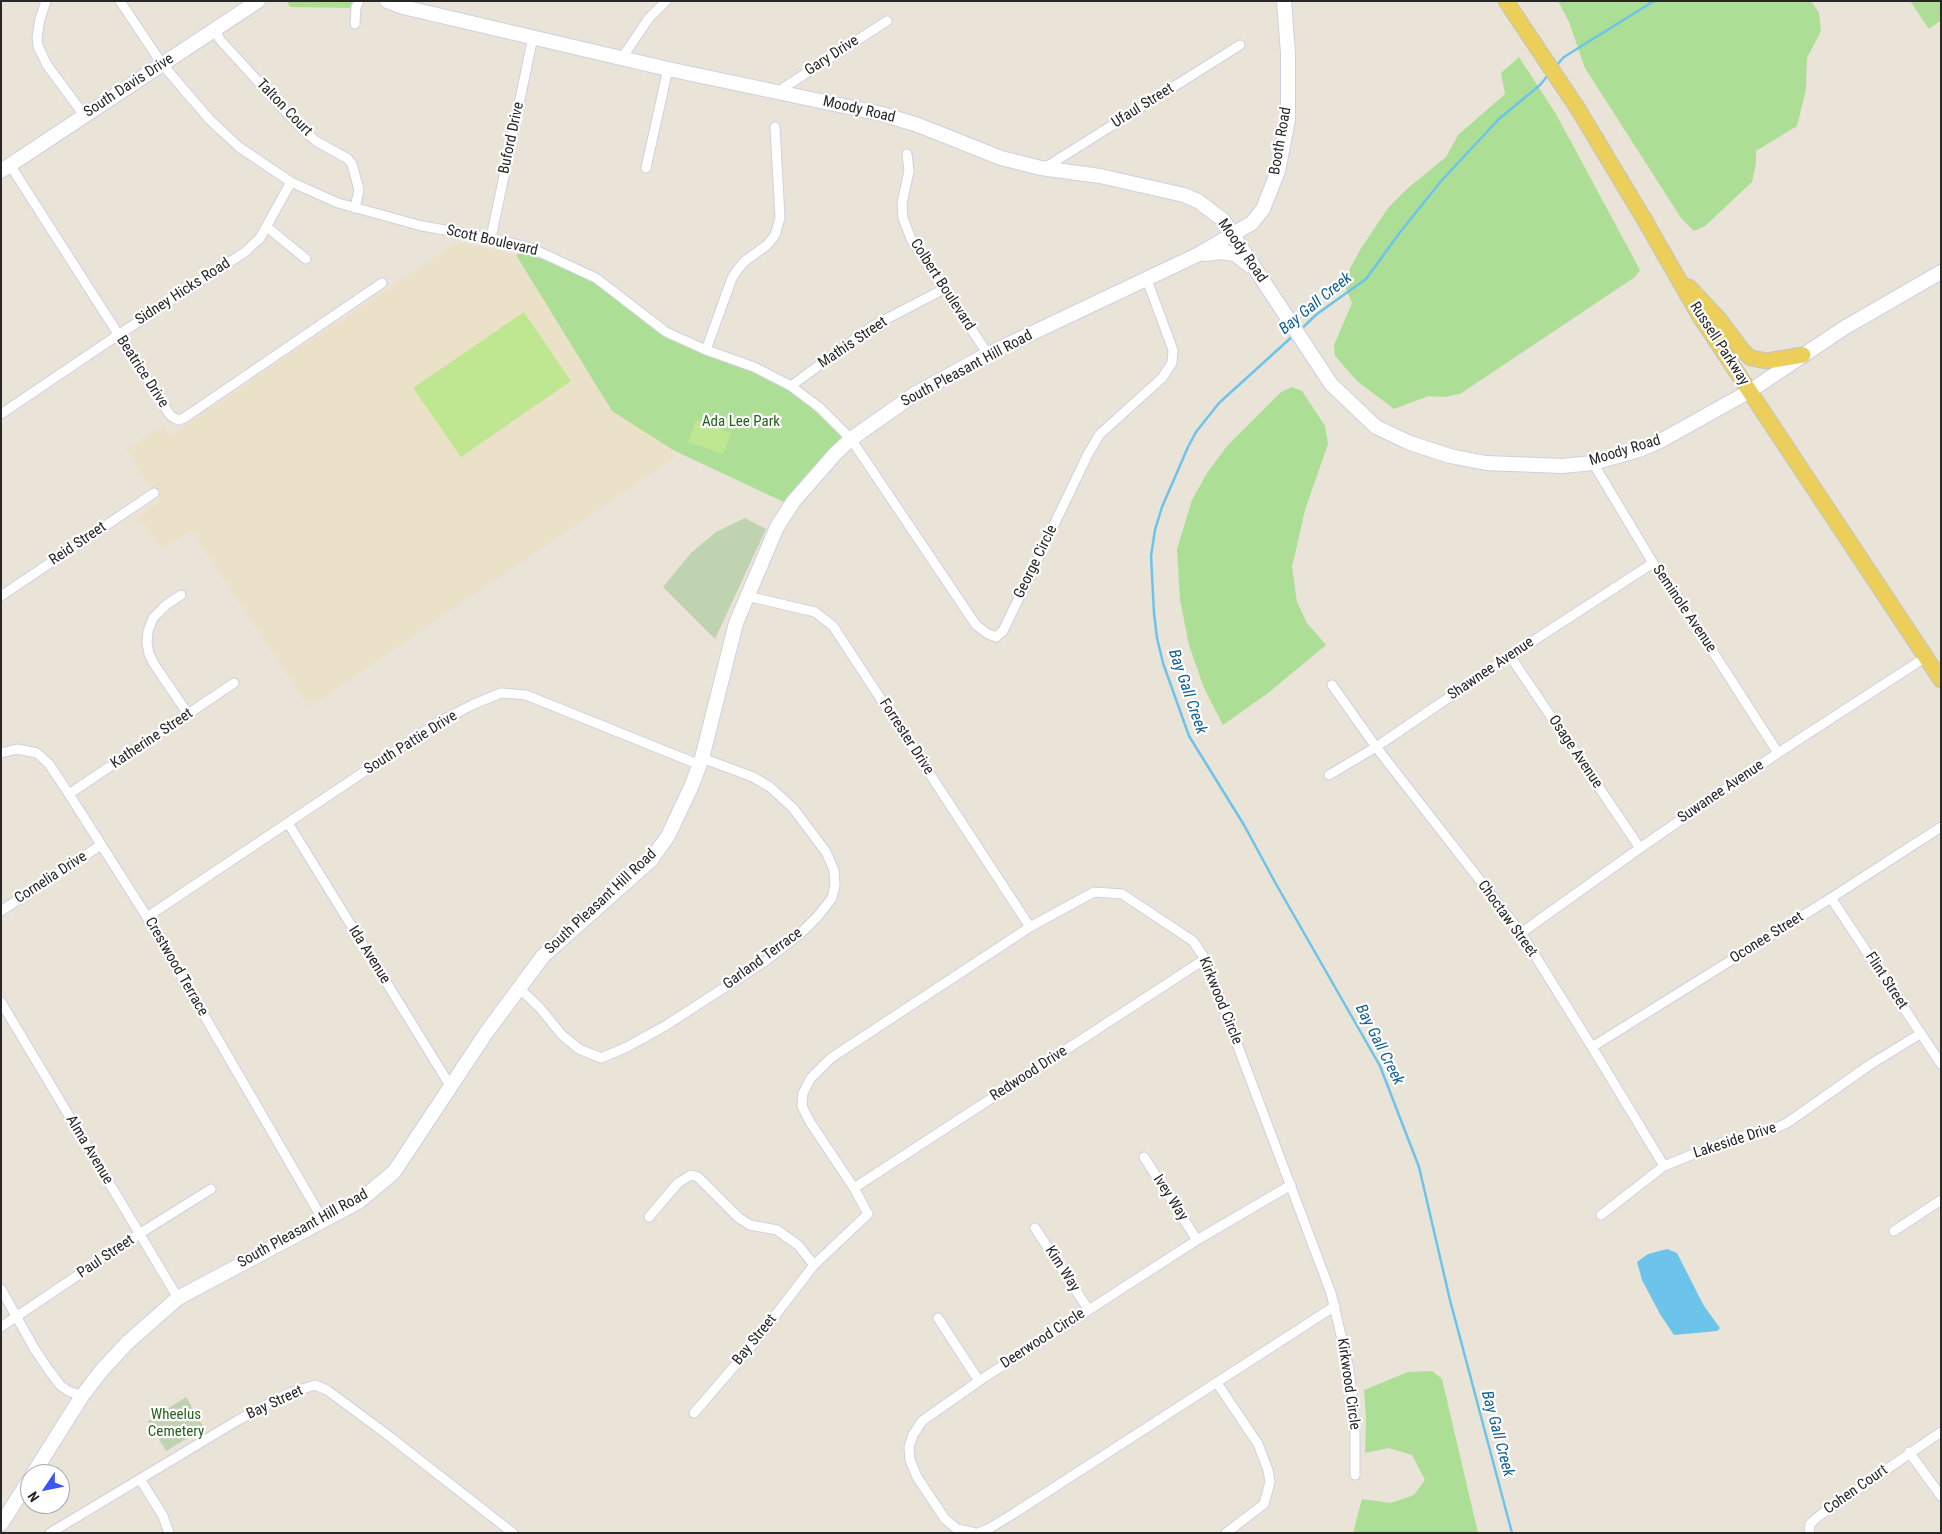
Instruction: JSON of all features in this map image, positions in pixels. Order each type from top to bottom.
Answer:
[{"type":"main road","name":"Russell Parkway","points":[[1506,1],[1578,109],[1699,315],[1941,680]]},
{"type":"main road","points":[[1670,268],[1719,319],[1748,356],[1756,360],[1767,361],[1803,355]]},
{"type":"street","points":[[46,1],[36,37],[38,46],[47,65],[84,115]]},
{"type":"street","name":"Scott Boulevard","points":[[120,1],[162,64],[210,120],[236,144],[262,164],[291,182],[338,203],[355,208],[422,226],[490,238],[531,248],[596,278],[666,332],[706,350],[754,367],[791,386],[820,408],[851,439]]},
{"type":"street","name":"South Davis Drive","points":[[6,168],[258,1]]},
{"type":"street","points":[[355,24],[356,7],[359,1]]},
{"type":"street","name":"Moody Road","points":[[387,1],[404,7],[668,69],[882,114],[918,125],[1000,158],[1100,176],[1184,195],[1198,201],[1223,220],[1318,366],[1332,384],[1376,427],[1410,443],[1450,456],[1497,464],[1562,466],[1594,463],[1639,450],[1662,440],[1750,391],[1844,328],[1941,272]]},
{"type":"street","points":[[622,58],[649,18],[666,1]]},
{"type":"street","name":"Booth Road","points":[[1233,235],[1252,223],[1263,209],[1278,172],[1288,120],[1288,54],[1284,1]]},
{"type":"street","name":"Gary Drive","points":[[777,92],[887,21]]},
{"type":"street","name":"Talton Court","points":[[214,30],[221,41],[299,126],[316,141],[352,164],[359,190],[355,208]]},
{"type":"street","name":"Buford Drive","points":[[490,238],[533,37]]},
{"type":"street","name":"Ufaul Street","points":[[1046,167],[1240,45]]},
{"type":"street","points":[[646,168],[668,69]]},
{"type":"street","points":[[706,350],[735,273],[745,261],[767,245],[775,235],[780,218],[775,126]]},
{"type":"street","name":"Colbert Boulevard","points":[[907,154],[910,171],[902,203],[903,218],[911,239],[988,354]]},
{"type":"street","name":"Beatrice Drive","points":[[6,168],[170,415],[179,420],[382,283]]},
{"type":"street","name":"Sidney Hicks Road","points":[[1,414],[118,334],[245,252],[260,238],[291,182]]},
{"type":"street","points":[[267,227],[306,258]]},
{"type":"street","name":"South Pleasant Hill Road","points":[[39,1464],[82,1396],[102,1370],[127,1343],[178,1298],[358,1202],[394,1172],[486,1033],[543,956],[651,860],[668,836],[701,762],[736,623],[777,528],[793,502],[835,454],[851,439],[911,396],[988,354],[1147,280],[1233,235]]},
{"type":"street","points":[[1199,254],[1208,255],[1221,252],[1235,254],[1258,273]]},
{"type":"street","name":"George Circle","points":[[851,439],[976,625],[988,634],[996,637],[1002,631],[1088,454],[1100,434],[1162,378],[1172,363],[1173,350],[1147,280]]},
{"type":"street","name":"Mathis Street","points":[[791,386],[871,327],[944,289]]},
{"type":"street","name":"Seminole Avenue","points":[[1594,463],[1654,563],[1778,753]]},
{"type":"street","name":"Reid Street","points":[[1,596],[154,493]]},
{"type":"street","name":"Shawnee Avenue","points":[[1329,775],[1376,747],[1510,656],[1654,563]]},
{"type":"street","points":[[181,595],[166,605],[153,618],[146,643],[154,664],[188,714]]},
{"type":"street","name":"Forrester Drive","points":[[747,596],[815,612],[833,626],[1030,927]]},
{"type":"street","name":"Osage Avenue","points":[[1510,656],[1640,848]]},
{"type":"street","name":"Suwanee Avenue","points":[[1521,933],[1778,753],[1926,657]]},
{"type":"street","name":"Katherine Street","points":[[69,794],[234,683]]},
{"type":"street","name":"Choctaw Street","points":[[1332,684],[1376,747],[1521,933],[1664,1166]]},
{"type":"street","name":"South Pattie Drive","points":[[147,917],[437,724],[474,704],[501,693],[526,695],[701,762]]},
{"type":"street","name":"Crestwood Terrace","points":[[1,753],[17,749],[37,754],[48,764],[69,794],[147,917],[323,1220]]},
{"type":"street","name":"Garland Terrace","points":[[519,988],[540,1008],[562,1035],[579,1049],[600,1058],[627,1047],[666,1026],[764,962],[800,934],[832,898],[836,885],[834,870],[826,852],[793,808],[770,786],[753,777],[701,762]]},
{"type":"street","name":"Ida Avenue","points":[[288,823],[451,1087]]},
{"type":"street","name":"Oconee Street","points":[[1592,1047],[1941,827]]},
{"type":"street","name":"Cornelia Drive","points":[[1,911],[101,845]]},
{"type":"street","name":"Kirkwood Circle","points":[[854,1188],[810,1122],[802,1106],[803,1093],[811,1078],[831,1058],[1030,927],[1076,900],[1094,892],[1122,894],[1193,941],[1205,958],[1292,1185],[1335,1306],[1352,1392],[1355,1474]]},
{"type":"street","name":"Flint Street","points":[[1831,898],[1941,1064]]},
{"type":"street","name":"Redwood Drive","points":[[854,1188],[1205,958]]},
{"type":"street","name":"Alma Avenue","points":[[1,1002],[178,1298]]},
{"type":"street","name":"Lakeside Drive","points":[[1601,1215],[1664,1166],[1731,1139],[1774,1129],[1787,1123],[1871,1064],[1920,1034]]},
{"type":"street","name":"Ivey Way","points":[[1144,1157],[1196,1240]]},
{"type":"street","points":[[648,1217],[678,1183],[691,1175],[698,1177],[739,1218],[750,1225],[776,1230],[798,1245],[814,1265]]},
{"type":"street","name":"Deerwood Circle","points":[[1292,1185],[1196,1240],[979,1381],[922,1421],[913,1435],[909,1447],[910,1460],[917,1477],[945,1519],[956,1529],[977,1533],[1007,1518],[1335,1306]]},
{"type":"street","name":"Bay Street","points":[[694,1412],[750,1348],[814,1265],[868,1214],[854,1188]]},
{"type":"street","name":"Paul Street","points":[[1,1326],[212,1189]]},
{"type":"street","points":[[1894,1231],[1941,1200]]},
{"type":"street","name":"Kim Way","points":[[1035,1228],[1088,1309]]},
{"type":"street","points":[[1,1289],[34,1348],[60,1386],[82,1396]]},
{"type":"street","points":[[938,1318],[979,1381]]},
{"type":"street","points":[[1217,1383],[1258,1444],[1268,1470],[1270,1482],[1264,1504],[1226,1533]]},
{"type":"street","name":"Bay Street","points":[[50,1533],[279,1398],[315,1385],[327,1390],[385,1433],[513,1533]]},
{"type":"street","name":"Cohen Court","points":[[1809,1533],[1810,1524],[1819,1516],[1909,1452],[1941,1432]]},
{"type":"street","points":[[1909,1452],[1941,1496]]},
{"type":"street","points":[[140,1479],[163,1516],[169,1533]]},
{"type":"street","points":[[1,1524],[20,1495]]},
{"type":"shaded area","points":[[458,242],[516,255],[612,411],[673,450],[674,458],[309,707],[191,530],[162,549],[138,516],[160,501],[126,449],[163,426],[169,436]]},
{"type":"green space","points":[[287,1],[355,1],[353,8],[290,7]]},
{"type":"green space","points":[[1558,1],[1811,1],[1819,13],[1821,31],[1807,58],[1806,89],[1797,126],[1756,151],[1756,163],[1752,182],[1705,226],[1694,231],[1681,218],[1585,68],[1569,22]]},
{"type":"green space","points":[[1910,1],[1941,1],[1941,20],[1929,29]]},
{"type":"green space","points":[[1519,57],[1556,114],[1640,270],[1635,277],[1460,394],[1444,397],[1428,396],[1394,409],[1357,381],[1335,356],[1334,345],[1352,303],[1345,286],[1347,274],[1360,250],[1388,208],[1408,188],[1446,157],[1458,135],[1505,94],[1501,73]]},
{"type":"green space","name":"Ada Lee Park","points":[[522,253],[561,265],[595,279],[666,334],[790,388],[819,410],[848,439],[788,504],[673,450],[612,411],[516,255]]},
{"type":"green space","points":[[524,312],[571,381],[461,457],[413,388]]},
{"type":"green space","points":[[1292,387],[1302,391],[1325,426],[1328,444],[1305,510],[1292,567],[1297,602],[1307,623],[1326,645],[1268,693],[1223,725],[1204,688],[1189,645],[1180,600],[1177,549],[1192,500],[1207,473],[1228,445],[1281,392]]},
{"type":"green space","points":[[696,420],[731,433],[723,454],[688,442]]},
{"type":"green space","points":[[745,518],[766,529],[715,639],[663,587],[691,553],[716,532]]},
{"type":"green space","points":[[1432,1371],[1442,1379],[1478,1533],[1353,1533],[1362,1499],[1391,1503],[1414,1495],[1425,1480],[1412,1455],[1389,1448],[1365,1453],[1366,1417],[1364,1390],[1408,1372]]},
{"type":"green space","name":"Wheelus Cemetery","points":[[186,1397],[204,1428],[166,1451],[148,1421]]},
{"type":"water","points":[[1667,1249],[1677,1253],[1704,1306],[1720,1328],[1717,1331],[1674,1335],[1660,1314],[1642,1280],[1637,1262],[1648,1254]]},
{"type":"waterway","name":"Bay Gall Creek","points":[[1556,66],[1564,57],[1654,1]]},
{"type":"waterway","name":"Bay Gall Creek","points":[[1300,330],[1317,314],[1366,279],[1442,180],[1499,119],[1540,85],[1549,74]]},
{"type":"waterway","name":"Bay Gall Creek","points":[[1294,335],[1219,403],[1196,432],[1188,447],[1162,507],[1155,530],[1151,556],[1157,638],[1163,663],[1189,736],[1244,825],[1380,1066],[1419,1167],[1450,1300],[1512,1533]]}]
